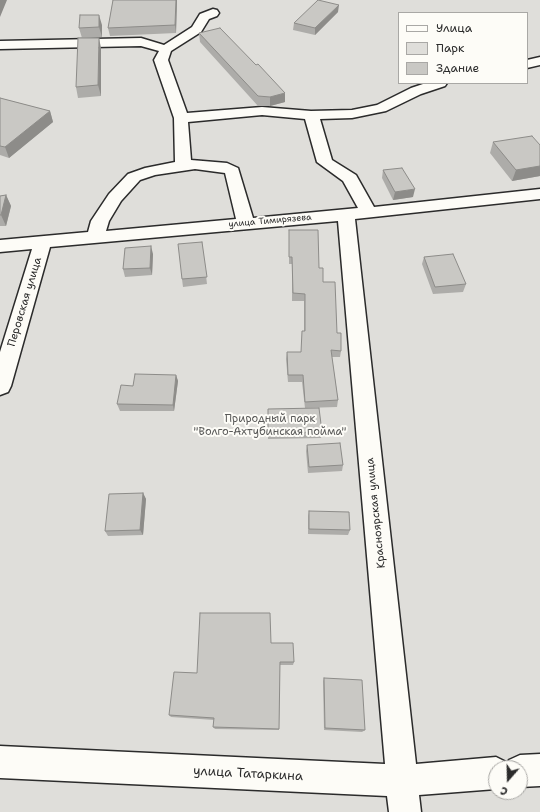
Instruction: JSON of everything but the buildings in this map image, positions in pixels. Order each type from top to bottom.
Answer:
[{"type":"street","points":[[183,165],[181,118],[169,80],[160,60],[166,50],[196,29],[204,17],[213,12]]},
{"type":"street","points":[[0,45],[141,42],[166,50]]},
{"type":"street","points":[[528,64],[540,61]]},
{"type":"street","points":[[181,118],[262,112],[311,115],[352,114],[381,108],[416,91],[437,84]]},
{"type":"street","points":[[311,115],[325,162],[350,178],[357,213]]},
{"type":"street","points":[[95,237],[104,215],[115,198],[134,177],[151,171],[183,165],[195,164],[226,168],[232,171],[235,176],[246,224]]},
{"type":"street","name":"улица Тимирязева","points":[[0,246],[246,224],[540,194]]},
{"type":"street","name":"Красноярская улица","points":[[357,213],[405,812]]},
{"type":"street","name":"Перовская улица","points":[[0,386],[43,242]]},
{"type":"street","name":"улица Татаркина","points":[[0,762],[402,781],[488,774]]},
{"type":"street","points":[[528,771],[540,770]]},
{"type":"green space","name":"Природный парк \"Волго-Ахтубинская пойма\"","points":[[0,0],[540,0],[540,812],[0,812]]}]
